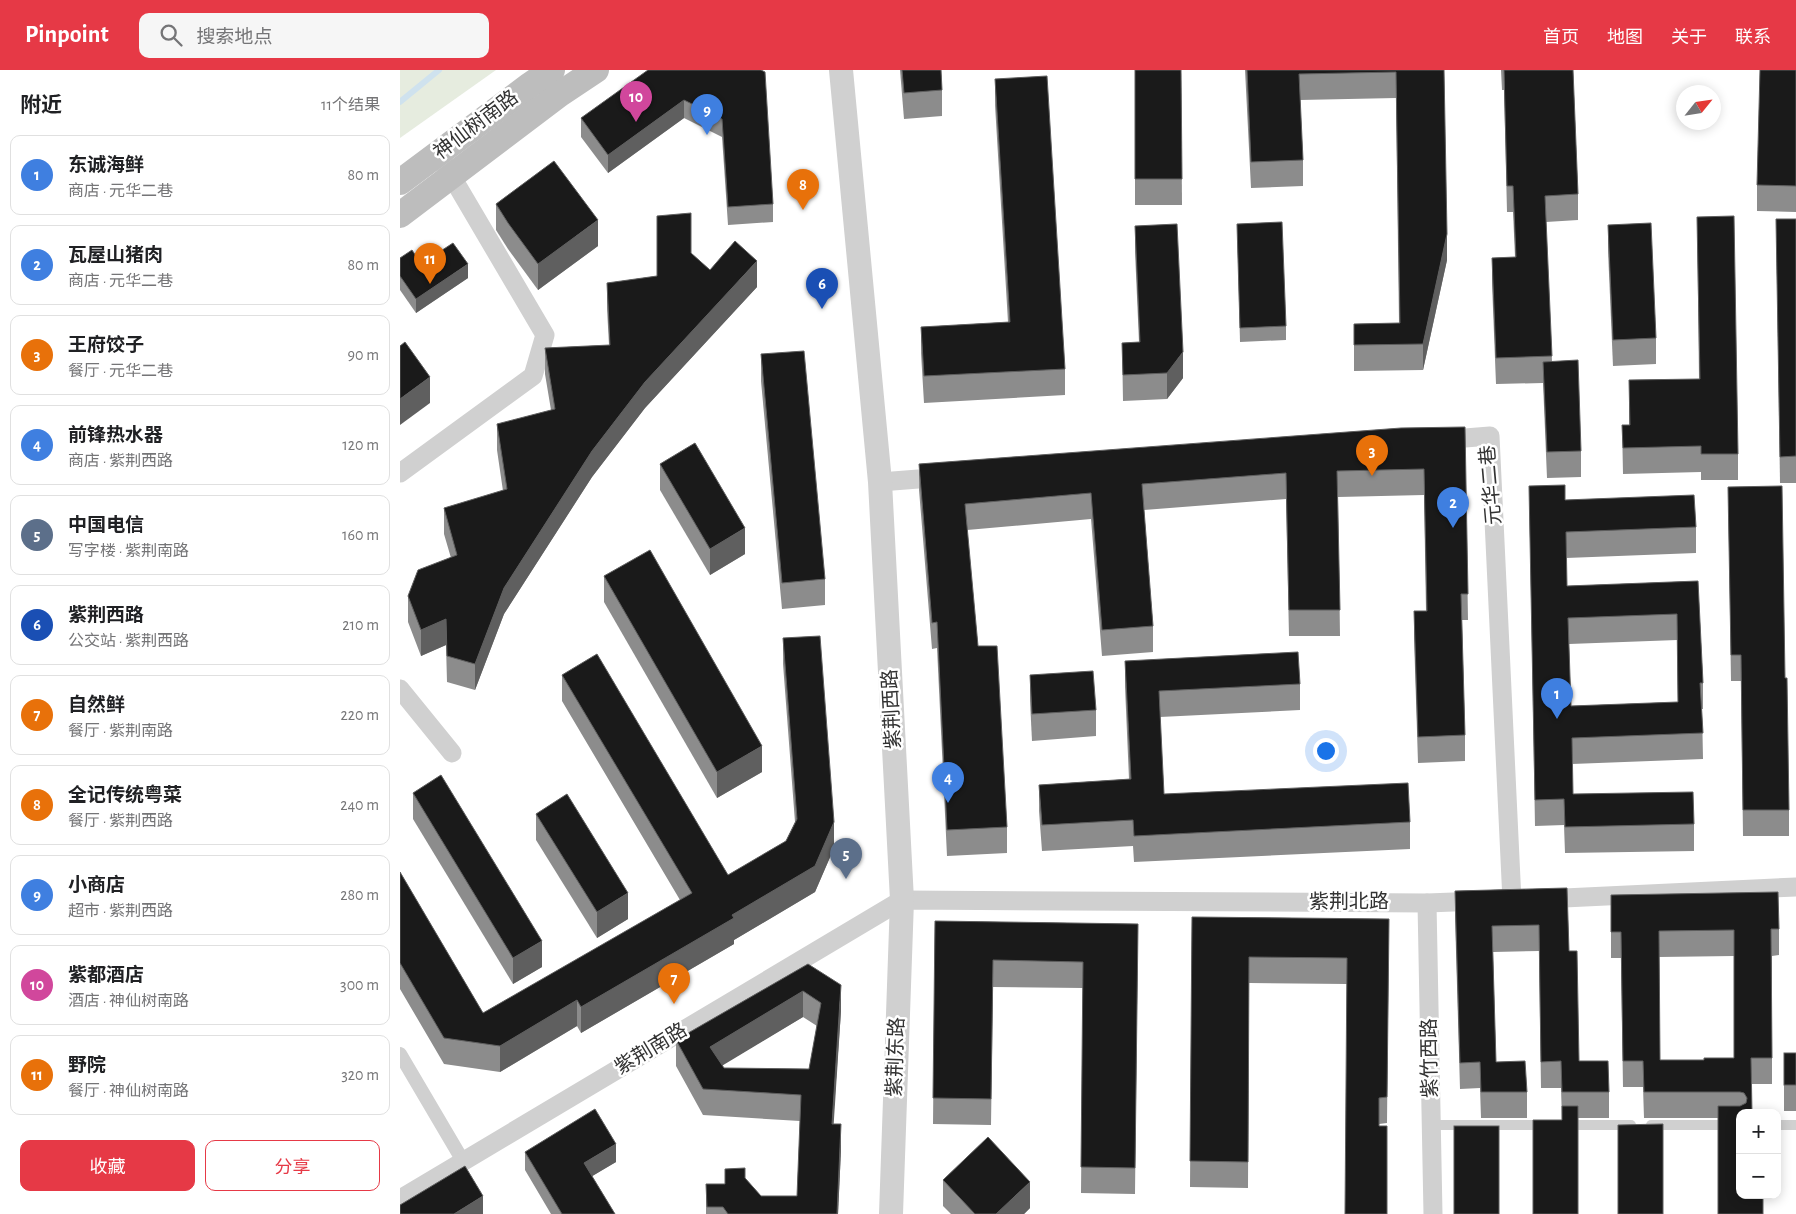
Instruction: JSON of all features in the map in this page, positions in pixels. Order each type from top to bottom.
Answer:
[{"type":"main road","name":"神仙树南路","points":[[400,182],[552,70]]},
{"type":"main road","points":[[400,215],[560,94],[596,70]]},
{"type":"street","name":"紫荆西路","points":[[840,70],[880,482],[902,900]]},
{"type":"street","points":[[400,473],[533,376],[545,335],[438,154]]},
{"type":"street","name":"元华二巷","points":[[1422,441],[1490,436],[1512,901]]},
{"type":"street","points":[[880,482],[959,476]]},
{"type":"street","points":[[400,688],[452,753]]},
{"type":"street","name":"紫荆北路","points":[[902,900],[1427,903],[1512,901],[1796,887]]},
{"type":"street","name":"紫荆南路","points":[[400,1199],[902,900]]},
{"type":"street","name":"紫荆东路","points":[[891,1214],[902,900]]},
{"type":"street","name":"紫竹西路","points":[[1427,903],[1433,1214]]},
{"type":"street","points":[[400,1054],[463,1160]]},
{"type":"lane","points":[[1431,1125],[1736,1125]]},
{"type":"lane","points":[[1781,1125],[1796,1125]]},
{"type":"shaded area","points":[[400,70],[496,70],[400,138]]},
{"type":"building","points":[[648,70],[761,70],[765,72],[773,204],[728,207],[722,119],[684,100],[608,155],[581,118]]},
{"type":"building","points":[[902,70],[941,70],[942,90],[904,93]]},
{"type":"building","points":[[1135,70],[1181,70],[1182,179],[1135,179]]},
{"type":"building","points":[[1247,70],[1444,70],[1447,234],[1423,344],[1354,345],[1354,324],[1400,323],[1396,72],[1299,74],[1303,160],[1251,162]]},
{"type":"building","points":[[1504,70],[1573,70],[1578,194],[1545,196],[1552,356],[1496,358],[1492,258],[1516,257],[1513,186],[1507,186]]},
{"type":"building","points":[[1760,70],[1796,70],[1796,186],[1757,185]]},
{"type":"building","points":[[1047,76],[1065,369],[924,376],[921,327],[1010,322],[995,79]]},
{"type":"building","points":[[554,161],[598,220],[538,264],[496,204]]},
{"type":"building","points":[[691,213],[691,253],[710,270],[735,241],[757,261],[645,382],[592,451],[504,588],[475,664],[447,656],[446,619],[421,630],[408,596],[418,570],[457,555],[444,508],[507,489],[497,424],[555,409],[545,348],[610,345],[607,283],[657,276],[657,216]]},
{"type":"building","points":[[1734,216],[1738,454],[1701,454],[1701,446],[1623,448],[1622,425],[1630,425],[1629,380],[1700,379],[1697,217]]},
{"type":"building","points":[[1776,219],[1796,219],[1796,456],[1780,457]]},
{"type":"building","points":[[1282,222],[1286,326],[1240,328],[1237,224]]},
{"type":"building","points":[[1651,223],[1656,338],[1613,340],[1608,225]]},
{"type":"building","points":[[1177,224],[1183,352],[1167,373],[1123,375],[1122,343],[1140,342],[1135,226]]},
{"type":"building","points":[[453,243],[468,264],[416,299],[400,276],[400,258],[412,250],[421,264]]},
{"type":"building","points":[[405,342],[430,377],[400,399],[400,346]]},
{"type":"building","points":[[804,351],[825,579],[782,583],[761,354]]},
{"type":"building","points":[[1578,360],[1581,451],[1547,452],[1543,362]]},
{"type":"building","points":[[1465,427],[1468,594],[1461,594],[1465,735],[1418,737],[1414,611],[1427,611],[1424,469],[1337,471],[1340,610],[1289,610],[1286,473],[1142,484],[1153,626],[1102,630],[1091,493],[965,504],[978,646],[997,646],[1007,827],[947,830],[937,622],[932,623],[919,464],[1401,428]]},
{"type":"building","points":[[695,443],[745,528],[710,549],[660,464]]},
{"type":"building","points":[[1565,485],[1565,500],[1694,495],[1696,527],[1566,532],[1567,586],[1698,581],[1703,683],[1700,683],[1703,733],[1572,738],[1573,794],[1693,792],[1694,824],[1565,827],[1564,799],[1535,800],[1529,486]],"holes":[[[1677,614],[1678,702],[1571,706],[1568,618]]]},
{"type":"building","points":[[1782,486],[1789,810],[1743,810],[1741,655],[1731,655],[1728,487]]},
{"type":"building","points":[[650,550],[762,746],[717,772],[604,576]]},
{"type":"building","points":[[820,636],[834,822],[815,866],[732,915],[734,918],[581,1007],[577,1000],[500,1046],[444,1038],[400,963],[400,872],[483,1013],[692,893],[562,675],[597,654],[728,875],[786,841],[797,819],[783,638]]},
{"type":"building","points":[[1298,652],[1300,684],[1159,691],[1164,794],[1408,783],[1410,822],[1134,836],[1133,820],[1042,825],[1039,785],[1131,779],[1125,661]]},
{"type":"building","points":[[1093,671],[1096,710],[1032,714],[1030,675]]},
{"type":"building","points":[[441,775],[542,941],[513,958],[413,793]]},
{"type":"building","points":[[567,794],[628,893],[597,912],[536,814]]},
{"type":"building","points":[[1567,888],[1569,951],[1577,951],[1579,1061],[1608,1061],[1609,1092],[1562,1092],[1561,1061],[1541,1062],[1539,925],[1492,926],[1496,1062],[1525,1061],[1527,1092],[1481,1092],[1480,1062],[1460,1063],[1455,891]]},
{"type":"building","points":[[1778,892],[1779,929],[1771,929],[1772,1058],[1751,1058],[1752,1109],[1736,1109],[1736,1199],[1763,1199],[1763,1214],[1718,1214],[1718,1106],[1740,1106],[1746,1103],[1747,1098],[1744,1093],[1644,1092],[1643,1061],[1623,1061],[1621,932],[1611,932],[1611,895]],"holes":[[[1734,930],[1734,1058],[1704,1058],[1704,1060],[1660,1060],[1659,931]]]},
{"type":"building","points":[[1192,917],[1389,919],[1387,1097],[1379,1098],[1379,1126],[1387,1126],[1387,1214],[1345,1214],[1347,958],[1249,957],[1248,1162],[1190,1161]]},
{"type":"building","points":[[935,921],[1138,924],[1135,1168],[1081,1167],[1083,962],[993,960],[991,1099],[933,1098]]},
{"type":"building","points":[[808,964],[841,985],[832,1124],[841,1124],[837,1214],[728,1214],[723,1207],[707,1207],[706,1184],[725,1184],[725,1169],[745,1168],[745,1178],[761,1196],[797,1196],[801,1095],[703,1089],[676,1040]],"holes":[[[803,991],[821,1003],[809,1069],[724,1068],[710,1047]]]},
{"type":"building","points":[[1784,1053],[1796,1053],[1796,1085],[1784,1085]]},
{"type":"building","points":[[1562,1106],[1578,1106],[1578,1214],[1533,1214],[1533,1120],[1562,1120]]},
{"type":"building","points":[[595,1109],[616,1144],[584,1163],[615,1214],[562,1214],[525,1152]]},
{"type":"building","points":[[1663,1124],[1663,1214],[1618,1214],[1618,1125]]},
{"type":"building","points":[[1454,1126],[1499,1126],[1499,1214],[1454,1214]]},
{"type":"building","points":[[988,1137],[1030,1182],[996,1214],[975,1214],[943,1180]]},
{"type":"building","points":[[465,1166],[483,1196],[454,1214],[400,1214],[400,1205]]},
{"type":"waterway","points":[[400,102],[439,70]]},
{"type":"place","name":"紫都酒店","points":[[636,122]]},
{"type":"place","name":"小商店","points":[[707,135]]},
{"type":"place","name":"全记传统粤菜","points":[[803,210]]},
{"type":"place","name":"野院","points":[[430,284]]},
{"type":"place","name":"紫荆西路","points":[[822,309]]},
{"type":"place","name":"王府饺子","points":[[1372,476]]},
{"type":"place","name":"瓦屋山猪肉","points":[[1453,528]]},
{"type":"place","name":"东诚海鲜","points":[[1557,719]]},
{"type":"place","name":"前锋热水器","points":[[948,803]]},
{"type":"place","name":"中国电信","points":[[846,879]]},
{"type":"place","name":"自然鲜","points":[[674,1004]]}]
